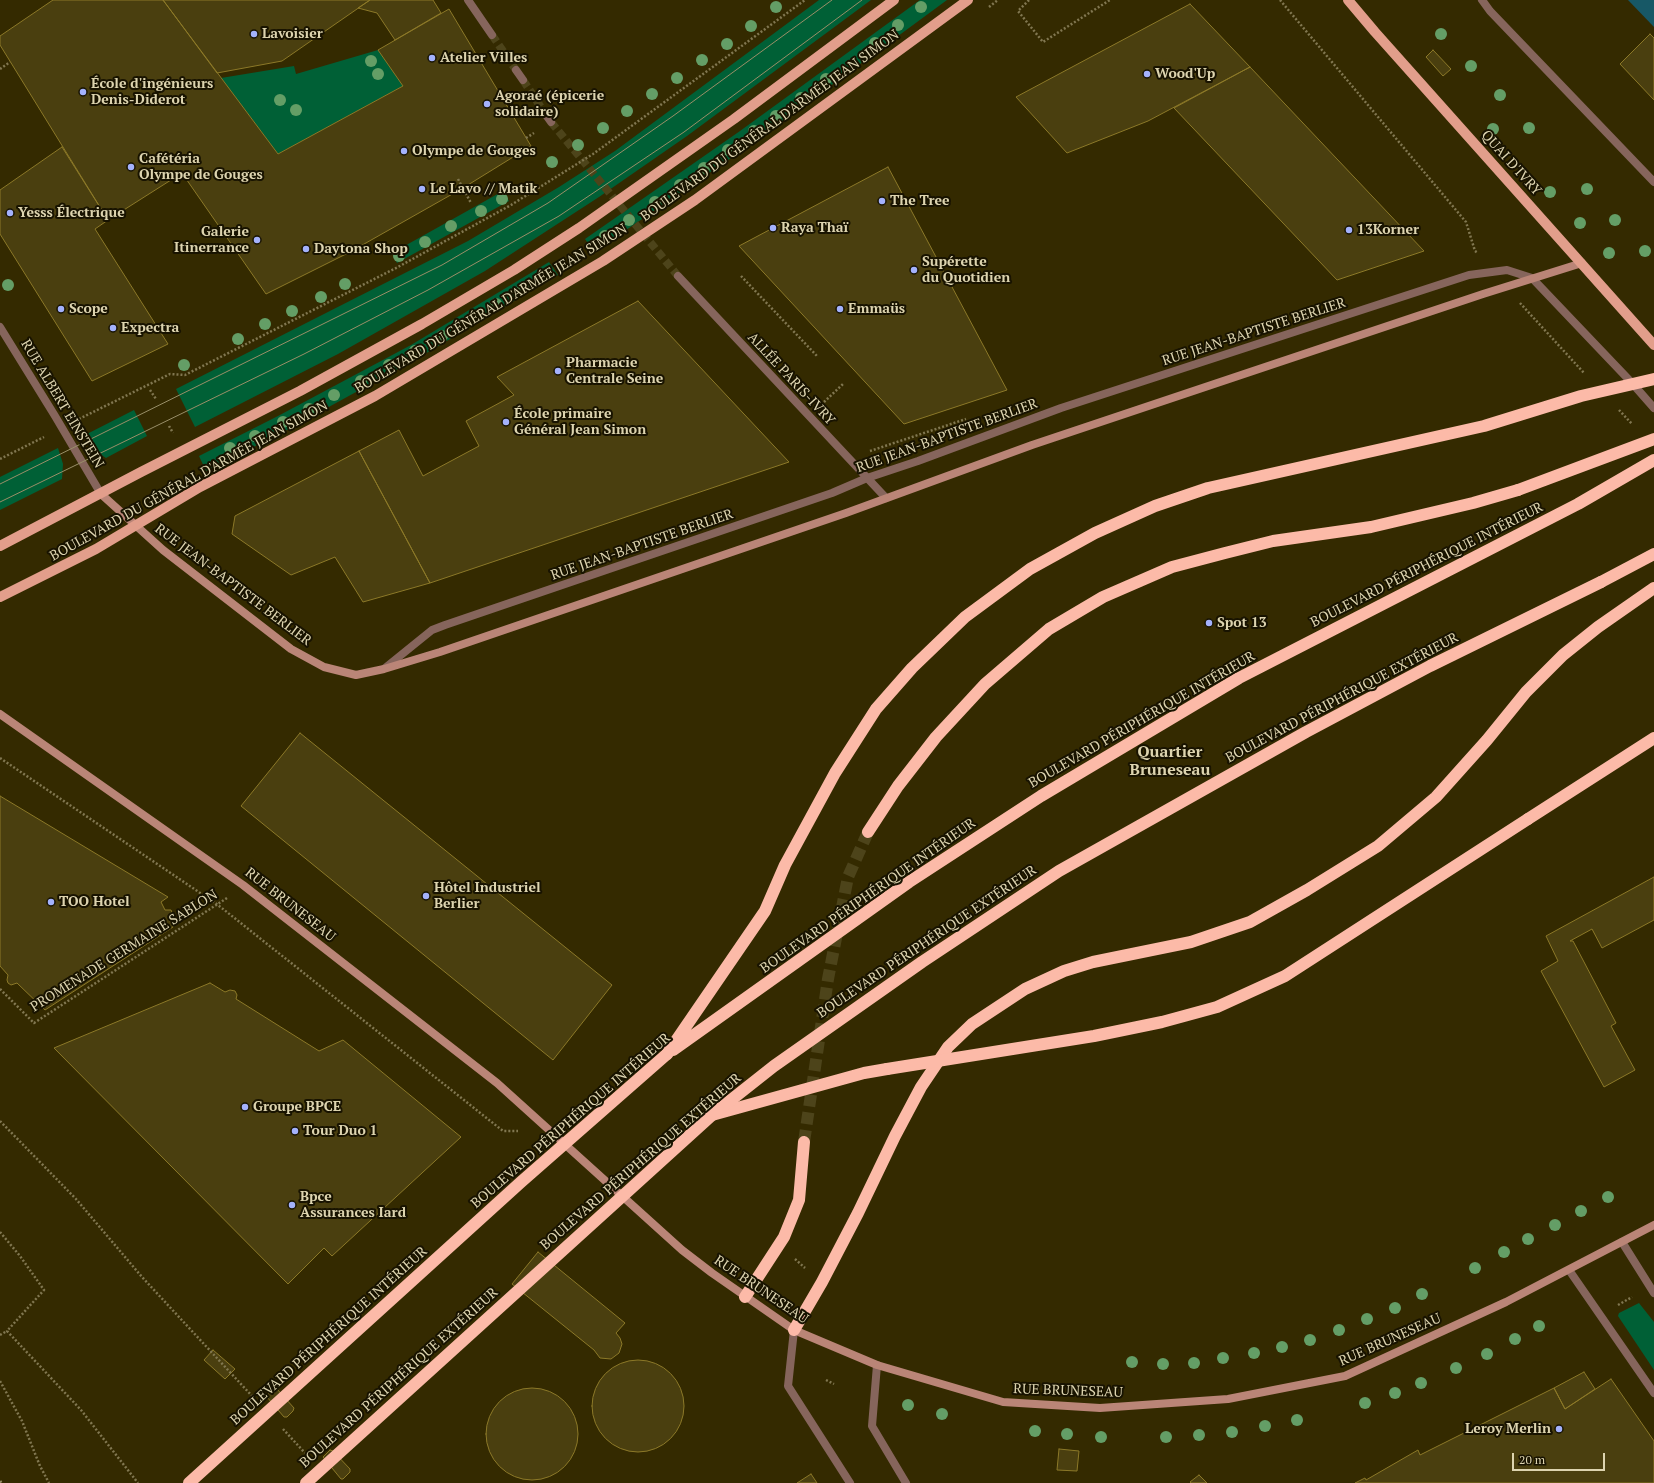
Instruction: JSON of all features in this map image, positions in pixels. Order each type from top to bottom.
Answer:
[{"type":"highway","points":[[667,1054],[765,911],[785,865],[835,773],[876,709],[912,668],[965,617],[1030,569],[1095,533],[1155,506],[1208,488],[1484,426],[1581,396],[1654,379]]},
{"type":"highway","points":[[868,832],[898,786],[936,737],[985,684],[1050,629],[1103,597],[1172,567],[1231,551],[1273,541],[1371,527],[1473,503],[1518,490],[1654,439]]},
{"type":"highway","name":"BOULEVARD PÉRIPHÉRIQUE INTÉRIEUR","points":[[189,1483],[521,1182],[667,1054],[909,882],[1041,796],[1240,678],[1544,522],[1654,460]]},
{"type":"highway","name":"BOULEVARD PÉRIPHÉRIQUE EXTÉRIEUR","points":[[306,1483],[712,1115],[774,1066],[916,966],[1059,871],[1306,732],[1423,670],[1654,554]]},
{"type":"highway","points":[[794,1330],[822,1282],[921,1087],[948,1047],[972,1024],[1025,989],[1064,971],[1093,962],[1191,942],[1250,922],[1308,890],[1378,846],[1436,798],[1487,740],[1526,692],[1563,655],[1598,627],[1654,588]]},
{"type":"highway","points":[[712,1115],[864,1073],[1094,1036],[1162,1022],[1217,1007],[1285,976],[1654,738]]},
{"type":"highway","points":[[745,1297],[784,1237],[799,1200],[804,1142]]},
{"type":"main road","name":"BOULEVARD DU GÉNÉRAL D'ARMÉE JEAN SIMON","points":[[0,546],[148,468],[300,391],[422,324],[514,270],[579,228],[734,119],[894,0]]},
{"type":"main road","name":"BOULEVARD DU GÉNÉRAL D'ARMÉE JEAN SIMON","points":[[0,597],[96,549],[200,487],[375,396],[603,261],[694,200],[968,0]]},
{"type":"main road","name":"QUAI D'IVRY","points":[[1348,0],[1654,345]]},
{"type":"main road","name":"RUE JEAN-BAPTISTE BERLIER","points":[[101,494],[163,550],[291,649],[324,667],[356,675],[384,669],[440,652],[886,498],[1032,445],[1532,278],[1582,263]]},
{"type":"main road","name":"RUE BRUNESEAU","points":[[0,714],[243,885],[497,1083],[682,1250],[745,1297],[794,1330],[877,1365],[1003,1402],[1100,1408],[1228,1399],[1345,1376],[1506,1302],[1654,1225]]},
{"type":"street","points":[[468,0],[492,36]]},
{"type":"street","points":[[1482,0],[1490,11],[1654,182]]},
{"type":"street","points":[[516,70],[522,80]]},
{"type":"street","points":[[546,115],[551,122]]},
{"type":"street","name":"RUE JEAN-BAPTISTE BERLIER","points":[[384,669],[432,630],[832,493],[867,478],[918,461],[1061,408],[1469,275],[1507,270],[1532,278]]},
{"type":"street","name":"ALLÉE PARIS-IVRY","points":[[678,276],[886,498]]},
{"type":"street","points":[[1532,278],[1654,408]]},
{"type":"street","name":"RUE ALBERT EINSTEIN","points":[[0,327],[101,494]]},
{"type":"street","points":[[1622,1242],[1654,1293]]},
{"type":"street","points":[[1569,1270],[1654,1393]]},
{"type":"street","points":[[794,1330],[788,1386],[850,1483]]},
{"type":"street","points":[[877,1365],[872,1426],[906,1483]]},
{"type":"path","points":[[76,421],[170,374],[185,375],[398,267],[511,205],[593,154],[805,0]]},
{"type":"path","points":[[1029,0],[1018,11],[1043,42],[1110,0]]},
{"type":"path","points":[[1280,0],[1466,222],[1475,251],[1479,255]]},
{"type":"path","points":[[0,69],[10,62]]},
{"type":"path","points":[[458,179],[471,203]]},
{"type":"path","points":[[741,276],[817,356]]},
{"type":"path","points":[[1518,302],[1584,372]]},
{"type":"path","points":[[808,416],[843,384]]},
{"type":"path","points":[[150,390],[156,400]]},
{"type":"path","name":"RUE JEAN-BAPTISTE BERLIER","points":[[869,451],[972,417]]},
{"type":"path","points":[[0,459],[50,434]]},
{"type":"path","points":[[0,758],[218,905],[503,1131],[551,1132]]},
{"type":"path","name":"PROMENADE GERMAINE SABLON","points":[[0,989],[34,1023],[218,905],[243,885]]},
{"type":"path","points":[[0,1121],[76,1199],[142,1277],[253,1397]]},
{"type":"path","points":[[0,1232],[20,1256],[44,1290],[7,1331],[0,1335]]},
{"type":"path","points":[[793,1258],[806,1269]]},
{"type":"path","points":[[1617,1306],[1636,1296]]},
{"type":"path","points":[[7,1331],[81,1410],[138,1483]]},
{"type":"path","points":[[826,1380],[834,1384]]},
{"type":"path","points":[[0,1381],[22,1421],[40,1466],[49,1483]]},
{"type":"path","points":[[280,1426],[307,1454]]},
{"type":"green space","points":[[819,0],[871,0],[687,136],[599,197],[485,271],[338,354],[195,427],[176,389],[468,241],[559,187],[615,151]]},
{"type":"green space","points":[[920,0],[947,0],[750,145],[594,252],[585,239],[740,131]]},
{"type":"green space","points":[[378,50],[403,86],[278,154],[221,78],[294,66],[296,74]]},
{"type":"green space","points":[[503,191],[509,201],[397,263],[392,253]]},
{"type":"green space","points":[[549,262],[558,275],[418,358],[285,431],[206,471],[199,456],[278,416],[411,345]]},
{"type":"green space","points":[[134,410],[147,436],[106,458],[90,444],[85,435]]},
{"type":"green space","points":[[58,448],[63,464],[62,479],[0,510],[0,477]]},
{"type":"green space","points":[[1639,1303],[1654,1322],[1654,1370],[1618,1316],[1619,1313]]},
{"type":"water","points":[[1628,0],[1654,0],[1654,27]]},
{"type":"building","name":"Olympe de Gouges","points":[[53,0],[163,0],[278,154],[403,86],[378,50],[449,9],[531,146],[463,188],[350,252],[266,294],[182,173],[108,220],[0,45],[0,36]]},
{"type":"building","name":"Lavoisier","points":[[163,0],[370,0],[282,61],[217,73]]},
{"type":"building","points":[[370,0],[433,0],[441,13],[395,40],[377,13],[358,8]]},
{"type":"building","name":"Wood'Up","points":[[1190,4],[1250,67],[1148,121],[1067,153],[1016,97]]},
{"type":"building","points":[[1650,34],[1654,38],[1654,100],[1620,64]]},
{"type":"building","points":[[1433,50],[1451,69],[1443,76],[1426,57]]},
{"type":"building","points":[[1250,67],[1424,251],[1337,280],[1174,108]]},
{"type":"building","points":[[62,147],[108,220],[95,229],[168,344],[92,381],[0,234],[0,190]]},
{"type":"building","points":[[888,167],[1007,390],[904,424],[739,246]]},
{"type":"building","points":[[638,301],[789,462],[430,583],[359,451],[399,430],[423,476],[479,446],[466,421],[514,395],[497,377]]},
{"type":"building","points":[[359,451],[430,583],[363,602],[335,557],[291,575],[232,534],[235,516]]},
{"type":"building","name":"Hôtel Industriel Berlier","points":[[300,733],[612,985],[553,1060],[241,806]]},
{"type":"building","points":[[0,796],[168,897],[161,902],[165,910],[171,910],[173,915],[173,918],[170,921],[173,927],[45,1010],[17,983],[11,985],[8,983],[8,975],[0,966]]},
{"type":"building","points":[[1654,877],[1654,920],[1602,948],[1592,929],[1570,941],[1573,941],[1616,1023],[1611,1026],[1635,1070],[1604,1087],[1541,971],[1558,961],[1546,936]]},
{"type":"building","name":"Tour Duo 1","points":[[210,983],[225,992],[230,990],[235,991],[237,995],[236,999],[319,1051],[343,1040],[461,1137],[332,1256],[324,1248],[288,1284],[54,1048]]},
{"type":"building","points":[[538,1252],[625,1323],[616,1333],[622,1344],[619,1353],[611,1359],[600,1358],[594,1350],[512,1284]]},
{"type":"building","points":[[213,1350],[235,1369],[225,1379],[204,1360]]},
{"type":"building","points":[[638,1360],[655,1364],[670,1374],[680,1389],[684,1406],[680,1423],[670,1438],[655,1448],[638,1452],[621,1448],[606,1438],[596,1423],[592,1406],[596,1389],[606,1374],[621,1364]]},
{"type":"building","points":[[1584,1372],[1595,1389],[1565,1409],[1554,1388]]},
{"type":"building","name":"Leroy Merlin","points":[[1611,1379],[1654,1441],[1654,1483],[1355,1483],[1365,1478],[1366,1480],[1418,1450],[1420,1455],[1554,1388],[1565,1409]]},
{"type":"building","points":[[532,1388],[549,1392],[564,1402],[574,1417],[578,1434],[574,1451],[564,1466],[549,1476],[532,1480],[515,1476],[500,1466],[490,1451],[486,1434],[490,1417],[500,1402],[515,1392]]},
{"type":"building","points":[[274,1389],[277,1389],[294,1408],[287,1417],[284,1417],[267,1397],[267,1395]]},
{"type":"building","points":[[1059,1449],[1079,1451],[1077,1471],[1057,1470]]},
{"type":"building","points":[[330,1450],[333,1451],[350,1469],[350,1472],[343,1479],[341,1479],[323,1457]]},
{"type":"building","points":[[811,1474],[817,1483],[797,1483]]},
{"type":"building","points":[[1199,1475],[1207,1483],[1190,1482]]},
{"type":"tunnel","points":[[492,35],[516,70]]},
{"type":"tunnel","points":[[523,80],[546,115]]},
{"type":"tunnel","points":[[551,122],[678,276]]},
{"type":"tunnel","points":[[804,1142],[828,979],[848,877],[868,832]]},
{"type":"tram line","points":[[0,484],[442,265],[548,203],[673,116],[832,0]]},
{"type":"tram line","points":[[0,502],[304,354],[428,290],[559,216],[684,132],[862,0]]},
{"type":"place","name":"Lavoisier","points":[[254,34]]},
{"type":"place","name":"Atelier Villes","points":[[432,58]]},
{"type":"place","name":"Wood'Up","points":[[1147,74]]},
{"type":"place","name":"École d'ingénieurs Denis-Diderot","points":[[83,92]]},
{"type":"place","name":"Agoraé (épicerie solidaire)","points":[[487,104]]},
{"type":"place","name":"Olympe de Gouges","points":[[404,151]]},
{"type":"place","name":"Cafétéria Olympe de Gouges","points":[[131,167]]},
{"type":"place","name":"Le Lavo // Matik","points":[[422,189]]},
{"type":"place","name":"The Tree","points":[[882,201]]},
{"type":"place","name":"Yesss Électrique","points":[[10,213]]},
{"type":"place","name":"Raya Thaï","points":[[773,228]]},
{"type":"place","name":"13Korner","points":[[1349,230]]},
{"type":"place","name":"Galerie Itinerrance","points":[[257,240]]},
{"type":"place","name":"Daytona Shop","points":[[306,249]]},
{"type":"place","name":"Supérette du Quotidien","points":[[914,270]]},
{"type":"place","name":"Scope","points":[[61,309]]},
{"type":"place","name":"Emmaüs","points":[[840,309]]},
{"type":"place","name":"Expectra","points":[[113,328]]},
{"type":"place","name":"Pharmacie Centrale Seine","points":[[558,371]]},
{"type":"place","name":"École primaire Général Jean Simon","points":[[506,422]]},
{"type":"place","name":"Spot 13","points":[[1209,623]]},
{"type":"place","name":"Hôtel Industriel Berlier","points":[[426,896]]},
{"type":"place","name":"TOO Hotel","points":[[51,902]]},
{"type":"place","name":"Groupe BPCE","points":[[245,1107]]},
{"type":"place","name":"Tour Duo 1","points":[[295,1131]]},
{"type":"place","name":"Bpce Assurances Iard","points":[[292,1205]]},
{"type":"place","name":"Leroy Merlin","points":[[1559,1429]]},
{"type":"district","name":"Quartier Bruneseau","points":[[1170,761]]}]
